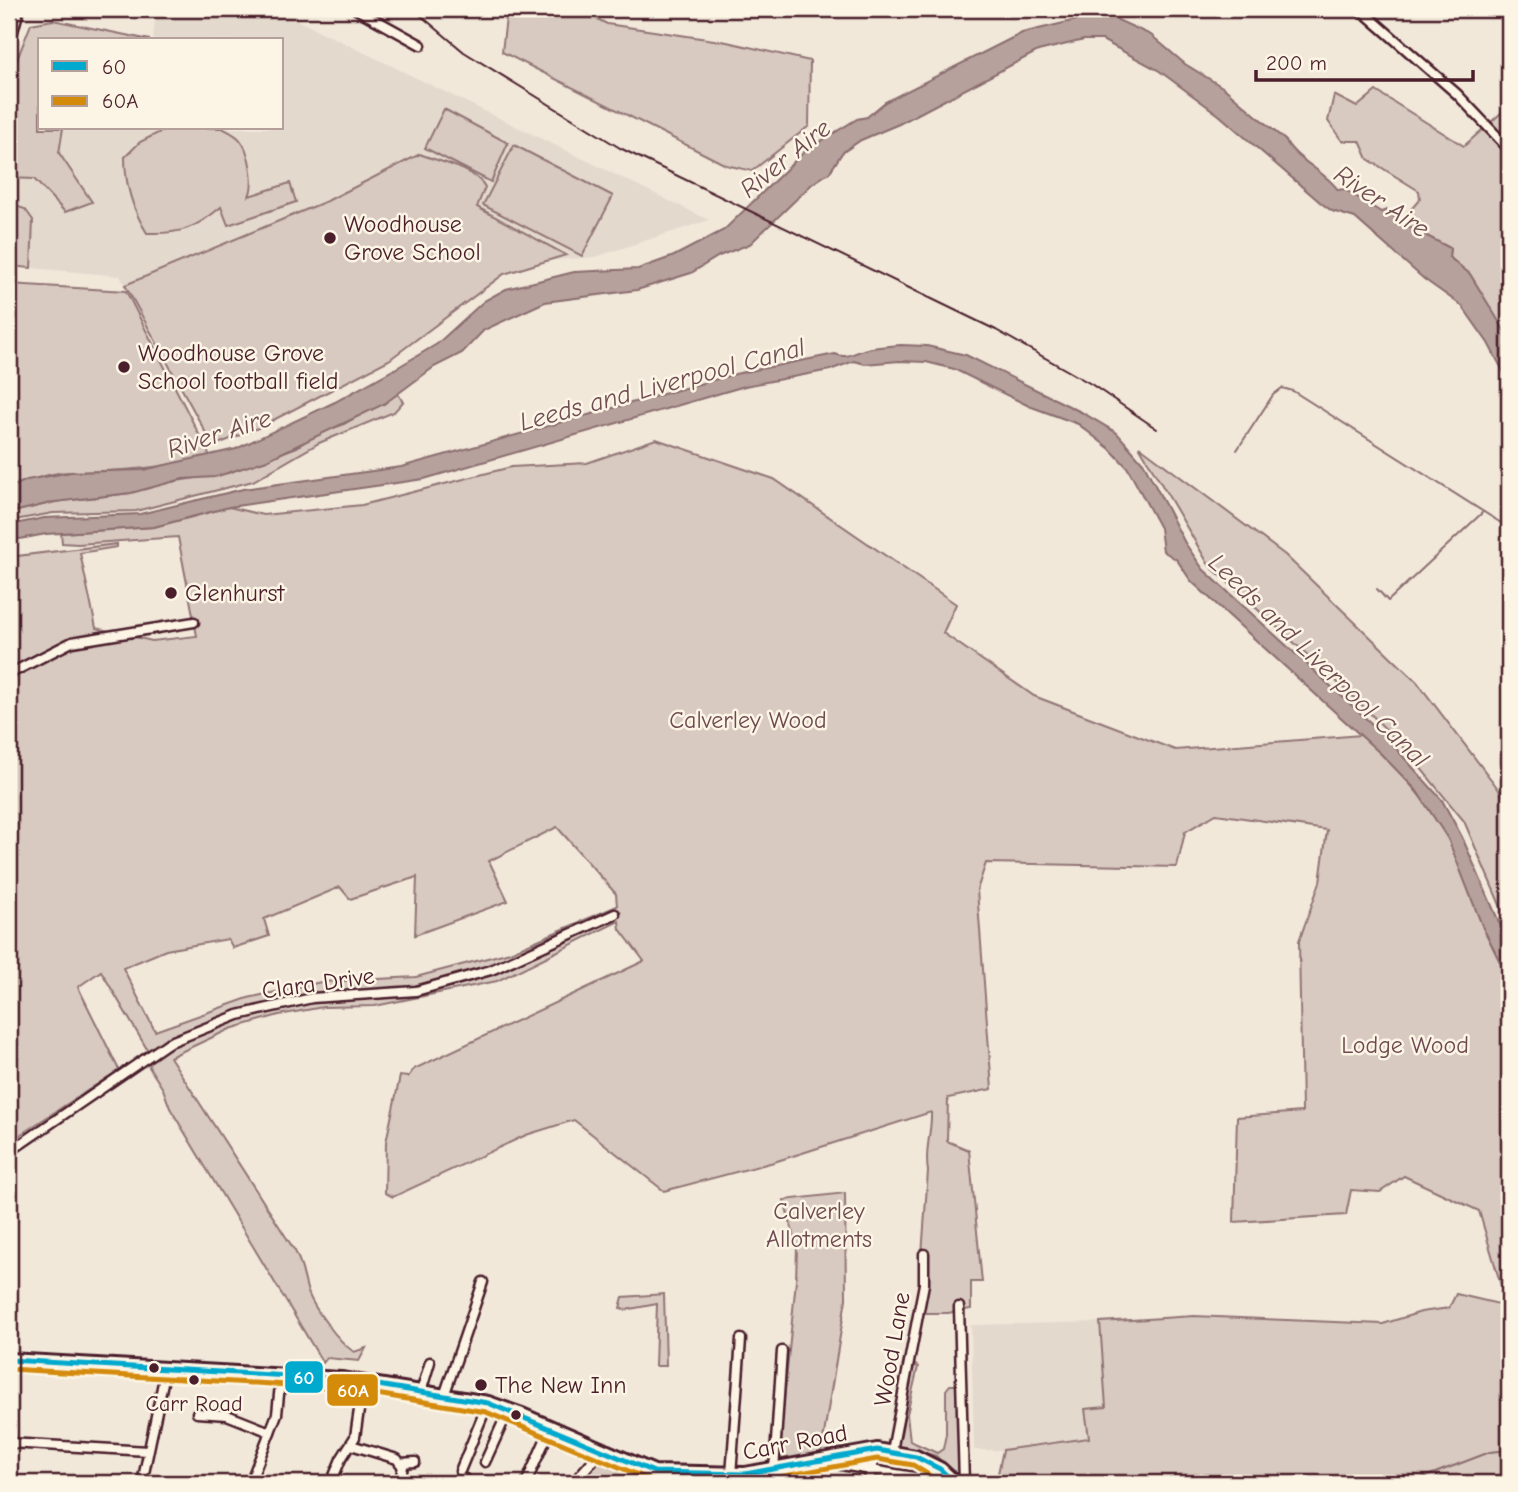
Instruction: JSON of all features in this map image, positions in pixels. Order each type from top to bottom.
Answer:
[{"type":"highway","points":[[9,31],[15,9]]},
{"type":"main road","name":"Carr Road","points":[[9,1360],[281,1375],[363,1383],[488,1403],[509,1409],[654,1472],[715,1479],[774,1471],[856,1451],[877,1450],[916,1457],[940,1469],[954,1483]]},
{"type":"street","points":[[356,9],[421,45]]},
{"type":"street","points":[[1360,9],[1457,94],[1509,149]]},
{"type":"street","points":[[9,674],[72,642],[194,622]]},
{"type":"street","name":"Clara Drive","points":[[9,1152],[168,1043],[238,1014],[312,998],[416,991],[491,970],[615,914]]},
{"type":"street","name":"Wood Lane","points":[[892,1451],[923,1284],[924,1254]]},
{"type":"street","points":[[444,1396],[483,1282]]},
{"type":"street","points":[[960,1307],[964,1483]]},
{"type":"street","points":[[731,1475],[741,1339]]},
{"type":"street","points":[[774,1471],[782,1351]]},
{"type":"street","points":[[421,1392],[430,1362]]},
{"type":"street","points":[[142,1483],[166,1368]]},
{"type":"street","points":[[250,1483],[279,1404],[281,1375]]},
{"type":"street","points":[[331,1483],[341,1459],[351,1445],[363,1383]]},
{"type":"street","points":[[460,1471],[488,1403]]},
{"type":"street","points":[[485,1462],[509,1409]]},
{"type":"street","points":[[197,1413],[227,1415],[270,1432]]},
{"type":"street","points":[[526,1483],[551,1427]]},
{"type":"street","points":[[9,1443],[148,1451]]},
{"type":"street","points":[[351,1445],[401,1463],[415,1461]]},
{"type":"street","points":[[868,1483],[877,1450]]},
{"type":"street","points":[[574,1482],[601,1451]]},
{"type":"street","points":[[399,1483],[403,1467],[401,1463]]},
{"type":"street","name":"Carr Road","points":[[835,1464],[920,1479]]},
{"type":"street","points":[[183,1482],[207,1483]]},
{"type":"shaded area","name":"Woodhouse Grove School","points":[[156,9],[274,9],[709,220],[595,257],[546,261],[504,274],[389,360],[258,428],[213,446],[120,276],[9,266],[9,87],[38,125],[38,130],[284,130],[284,38],[153,38]]},
{"type":"shaded area","name":"River Aire","points":[[1107,15],[1151,35],[1185,64],[1224,88],[1338,190],[1344,189],[1381,212],[1387,210],[1400,222],[1450,248],[1449,257],[1470,274],[1509,338],[1509,382],[1488,343],[1462,306],[1424,279],[1355,218],[1332,211],[1321,203],[1219,115],[1158,70],[1102,40],[1084,40],[1038,51],[899,124],[861,140],[842,153],[830,172],[812,184],[750,244],[719,256],[691,273],[637,290],[545,302],[484,330],[462,353],[434,367],[384,404],[267,460],[215,477],[183,479],[131,493],[55,502],[9,513],[9,488],[27,480],[71,472],[143,470],[236,449],[335,402],[400,366],[437,344],[484,301],[506,289],[574,272],[638,269],[674,256],[724,230],[806,150],[857,119],[867,117],[885,102],[1022,33]]},
{"type":"shaded area","points":[[927,346],[966,355],[1083,413],[1117,433],[1144,464],[1185,543],[1203,569],[1383,734],[1442,800],[1462,837],[1509,945],[1509,978],[1483,928],[1448,839],[1416,790],[1381,754],[1191,581],[1177,560],[1163,551],[1160,528],[1127,467],[1110,449],[1078,424],[1029,406],[954,369],[926,362],[865,364],[854,361],[830,370],[745,386],[424,479],[229,507],[154,527],[46,534],[9,541],[9,525],[44,518],[140,514],[243,489],[401,467],[735,374],[835,354],[848,356],[871,348]]},
{"type":"shaded area","points":[[1100,1322],[1106,1407],[1089,1438],[1003,1450],[974,1450],[971,1325]]},
{"type":"green space","points":[[507,9],[578,9],[607,24],[727,42],[810,61],[809,126],[752,171],[726,165],[502,52]]},
{"type":"green space","points":[[53,20],[140,38],[38,38],[38,130],[63,130],[59,153],[92,202],[65,212],[34,179],[9,178],[9,80],[31,24]]},
{"type":"green space","points":[[1376,91],[1464,146],[1509,106],[1509,338],[1462,268],[1449,257],[1450,248],[1400,222],[1420,199],[1419,191],[1368,159],[1360,141],[1342,141],[1328,121],[1334,95],[1357,107]]},
{"type":"green space","points":[[444,109],[508,143],[491,182],[425,148]]},
{"type":"green space","points":[[164,130],[226,130],[244,146],[252,184],[249,196],[290,183],[296,202],[228,225],[221,207],[187,229],[147,233],[137,215],[126,177],[125,157],[140,142]]},
{"type":"green space","points":[[514,145],[613,196],[582,256],[483,205]]},
{"type":"green space","points":[[420,154],[456,166],[473,175],[485,187],[477,207],[566,255],[504,274],[389,360],[258,428],[213,446],[125,285],[327,201]]},
{"type":"green space","points":[[9,204],[25,209],[33,220],[31,268],[9,266]]},
{"type":"green space","points":[[9,284],[126,291],[210,456],[141,468],[63,472],[9,488]]},
{"type":"green space","points":[[398,394],[403,402],[394,412],[319,443],[253,481],[136,511],[53,513],[9,521],[9,513],[55,502],[131,493],[157,484],[228,473],[297,447],[316,434],[342,425]]},
{"type":"green space","name":"Calverley Wood","points":[[656,439],[774,479],[956,604],[943,633],[1034,696],[1175,750],[1361,735],[1409,783],[1448,839],[1491,944],[1509,978],[1509,1483],[996,1483],[1003,1450],[1089,1438],[1085,1409],[1106,1407],[1100,1322],[1194,1316],[1383,1324],[1421,1312],[1449,1308],[1456,1294],[1507,1306],[1479,1211],[1404,1176],[1380,1192],[1351,1190],[1346,1215],[1234,1222],[1237,1117],[1302,1112],[1299,941],[1320,882],[1327,830],[1216,814],[1185,832],[1177,867],[986,863],[977,890],[992,1089],[948,1098],[947,1141],[969,1150],[982,1282],[971,1282],[971,1309],[948,1313],[914,1313],[920,1283],[931,1112],[774,1162],[664,1191],[574,1120],[526,1135],[393,1197],[385,1193],[386,1142],[400,1076],[408,1077],[414,1069],[644,961],[620,929],[619,921],[497,981],[375,1006],[323,1007],[279,1015],[230,1029],[170,1057],[295,1251],[307,1289],[320,1314],[354,1352],[366,1348],[359,1361],[327,1358],[323,1363],[170,1108],[163,1089],[149,1067],[151,1056],[101,971],[78,987],[119,1070],[9,1142],[9,557],[117,544],[117,547],[80,553],[96,628],[152,641],[197,636],[178,537],[78,544],[62,543],[61,533],[154,527],[229,507],[263,515],[362,505],[511,467],[587,463]],"holes":[[[557,827],[616,894],[617,906],[510,952],[416,977],[321,982],[248,998],[155,1031],[123,968],[166,950],[228,939],[233,948],[269,936],[264,919],[340,887],[350,899],[417,877],[415,935],[508,901],[489,861]]]},
{"type":"green space","points":[[1139,446],[1285,555],[1417,682],[1509,803],[1509,926],[1464,821],[1406,750],[1360,703],[1209,565]]},
{"type":"green space","name":"Calverley Allotments","points":[[845,1193],[846,1299],[821,1453],[778,1461],[797,1247],[784,1200]]},
{"type":"green space","points":[[664,1294],[666,1366],[655,1366],[657,1304],[625,1310],[620,1308],[623,1297]]},
{"type":"green space","points":[[914,1364],[918,1367],[907,1414],[910,1441],[937,1453],[943,1449],[946,1434],[946,1390],[950,1385],[959,1385],[962,1476],[959,1479],[936,1456],[895,1445]]},
{"type":"green space","points":[[885,1458],[932,1470],[946,1480],[877,1465]]},
{"type":"green space","points":[[599,1460],[641,1477],[678,1483],[577,1483]]},
{"type":"waterway","points":[[1237,450],[1273,395],[1282,388],[1293,391],[1509,528]]},
{"type":"waterway","points":[[1377,589],[1388,601],[1482,513]]},
{"type":"waterway","points":[[1409,1483],[1490,1452],[1509,1450]]},
{"type":"railway","points":[[413,9],[464,52],[620,148],[996,330],[1091,384],[1157,429]]},
{"type":"transit line","name":"60","points":[[9,1360],[341,1379],[488,1403],[654,1472],[745,1474],[877,1450],[916,1457],[940,1469],[955,1483]]},
{"type":"transit line","name":"60A","points":[[9,1369],[340,1388],[486,1412],[653,1481],[746,1483],[877,1459],[913,1465],[942,1483]]},
{"type":"place","name":"Woodhouse Grove School","points":[[330,238]]},
{"type":"place","name":"Woodhouse Grove School football field","points":[[124,367]]},
{"type":"place","name":"Glenhurst","points":[[171,593]]},
{"type":"place","name":"Carr Road","points":[[194,1380]]},
{"type":"place","name":"The New Inn","points":[[481,1385]]},
{"type":"water label","name":"Leeds and Liverpool Canal","points":[[662,384]]},
{"type":"water label","name":"Leeds and Liverpool Canal","points":[[1319,660]]},
{"type":"park label","name":"Lodge Wood","points":[[1405,1045]]}]
